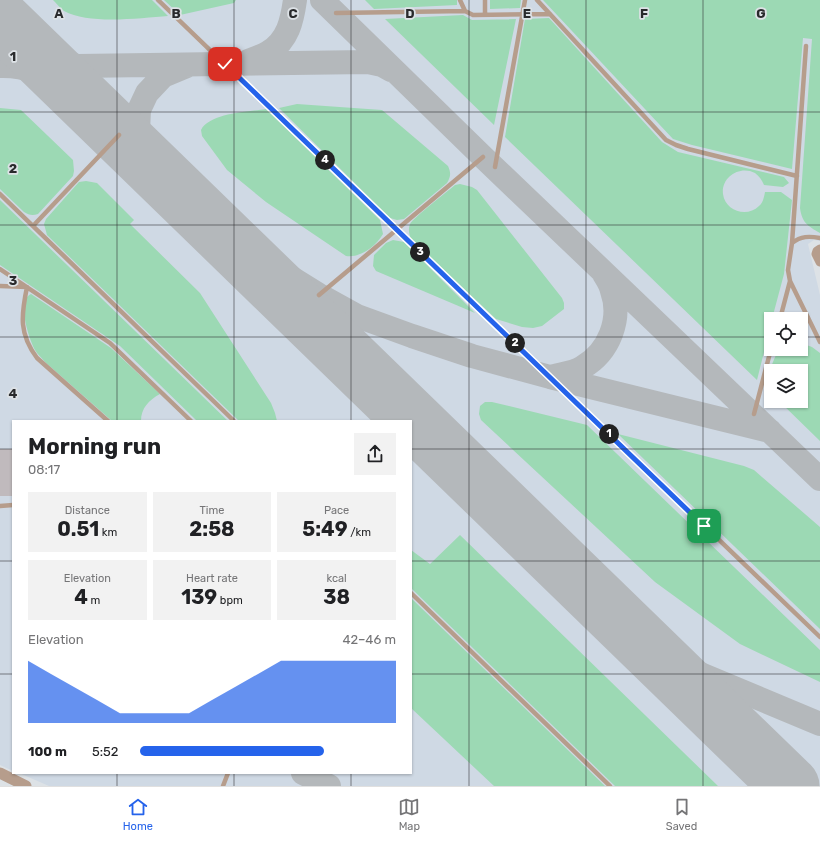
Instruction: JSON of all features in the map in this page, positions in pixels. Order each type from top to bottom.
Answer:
[{"type":"street","points":[[820,249],[816,254],[820,262]]},
{"type":"street","points":[[0,773],[26,786]]},
{"type":"lane","points":[[158,0],[820,637]]},
{"type":"lane","points":[[460,0],[465,11]]},
{"type":"lane","points":[[485,0],[485,15]]},
{"type":"lane","points":[[495,167],[525,0]]},
{"type":"lane","points":[[537,0],[666,140],[688,149],[797,176]]},
{"type":"lane","points":[[336,14],[465,11],[473,15],[550,14]]},
{"type":"lane","points":[[806,46],[792,243],[788,270],[790,282],[820,342]]},
{"type":"lane","points":[[33,226],[119,135]]},
{"type":"lane","points":[[319,296],[483,157]]},
{"type":"lane","points":[[0,194],[233,420]]},
{"type":"lane","points":[[792,243],[799,238],[820,238]]},
{"type":"lane","points":[[0,269],[110,343],[190,420]]},
{"type":"lane","points":[[782,312],[790,282]]},
{"type":"lane","points":[[0,286],[27,287]]},
{"type":"lane","points":[[27,287],[23,305],[23,322],[24,335],[28,346],[37,358],[107,420]]},
{"type":"lane","points":[[754,414],[769,356]]},
{"type":"lane","points":[[0,506],[12,506]]},
{"type":"lane","points":[[412,594],[610,786]]},
{"type":"lane","points":[[223,786],[228,774]]},
{"type":"shaded area","points":[[0,0],[820,0],[820,241],[814,240],[808,244],[820,295],[820,786],[49,786],[21,774],[412,774],[412,420],[12,420],[12,771],[0,765]]},
{"type":"green space","points":[[53,0],[152,0],[168,16],[115,20],[87,18],[64,11]]},
{"type":"green space","points":[[164,0],[236,0],[234,3],[180,15]]},
{"type":"green space","points":[[365,0],[457,0],[457,5],[374,9]]},
{"type":"green space","points":[[490,0],[521,0],[520,8],[490,9]]},
{"type":"green space","points":[[543,0],[820,0],[820,233],[806,224],[802,217],[800,208],[812,39],[803,38],[792,169],[673,139]]},
{"type":"green space","points":[[463,15],[472,20],[516,19],[494,125],[385,19]]},
{"type":"green space","points":[[549,18],[662,142],[678,152],[784,177],[789,183],[783,187],[764,185],[755,173],[743,171],[733,174],[728,178],[723,188],[723,194],[728,205],[737,211],[749,212],[754,210],[762,202],[765,192],[781,192],[792,200],[784,274],[774,312],[764,312],[764,352],[757,380],[505,137],[525,19]]},
{"type":"green space","points":[[297,104],[382,110],[448,166],[450,174],[447,183],[404,219],[397,220],[390,218],[279,108]]},
{"type":"green space","points":[[0,108],[21,110],[73,160],[73,176],[38,214],[27,214],[0,189]]},
{"type":"green space","points":[[266,109],[380,220],[383,234],[368,250],[357,255],[346,256],[266,202],[227,170],[202,136],[201,130],[212,120],[230,114]]},
{"type":"green space","points":[[86,181],[97,183],[134,220],[130,224],[200,293],[271,403],[277,420],[238,420],[47,235],[44,224],[46,219],[79,182]]},
{"type":"green space","points":[[460,184],[477,190],[562,298],[564,309],[542,326],[533,328],[522,327],[496,319],[411,239],[409,233],[410,224],[424,210],[455,185]]},
{"type":"green space","points":[[0,200],[227,420],[196,420],[120,346],[0,265]]},
{"type":"green space","points":[[393,240],[404,242],[475,313],[376,271],[373,266],[374,255],[386,243]]},
{"type":"green space","points":[[31,294],[111,348],[160,394],[146,405],[142,412],[141,420],[111,420],[45,362],[32,345],[27,329],[24,304]]},
{"type":"green space","points":[[808,346],[820,353],[820,441],[786,408],[808,408],[808,364],[772,364],[776,356],[808,356]]},
{"type":"green space","points":[[485,402],[492,402],[587,425],[820,650],[820,682],[740,644],[655,582],[481,420],[479,414],[480,406]]},
{"type":"green space","points":[[618,434],[744,466],[754,470],[820,527],[820,629]]},
{"type":"green space","points":[[460,535],[718,786],[615,786],[412,589],[412,551],[430,564]]},
{"type":"green space","points":[[412,599],[605,786],[494,786],[412,709]]},
{"type":"building","points":[[0,449],[12,449],[12,496],[0,496]]},
{"type":"taxiway","points":[[248,61],[262,56],[281,42],[288,29],[295,0]]},
{"type":"taxiway","points":[[322,0],[483,157],[820,479]]},
{"type":"taxiway","points":[[22,41],[47,58],[78,66],[368,62],[382,65],[391,70]]},
{"type":"taxiway","points":[[0,66],[28,69],[69,87]]},
{"type":"taxiway","points":[[146,161],[138,131],[139,110],[147,93],[163,76],[187,66]]},
{"type":"taxiway","points":[[206,220],[290,277],[357,316],[472,356],[550,377],[770,431]]},
{"type":"taxiway","points":[[551,377],[572,372],[583,367],[592,361],[606,344],[614,323],[615,302],[609,282],[604,274]]},
{"type":"taxiway","points":[[655,655],[820,724]]},
{"type":"taxiway","points":[[305,774],[329,786]]},
{"type":"runway","points":[[0,19],[790,786]]},
{"type":"route","points":[[225,64],[704,526]]}]
